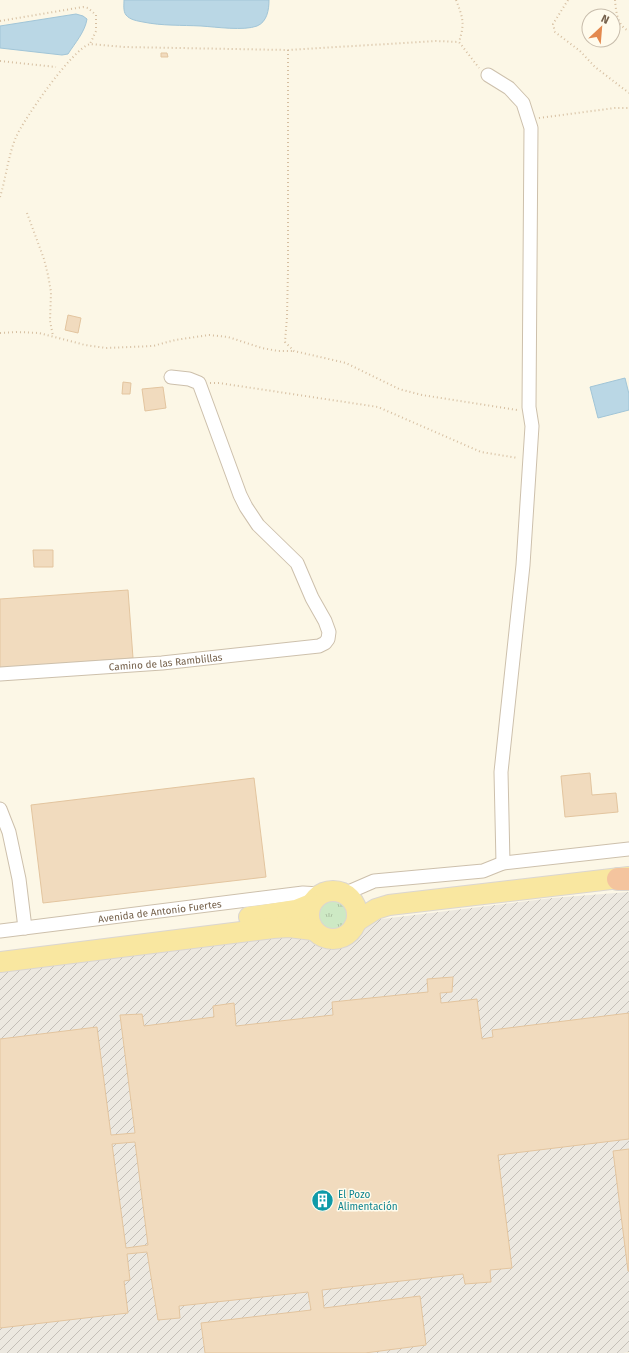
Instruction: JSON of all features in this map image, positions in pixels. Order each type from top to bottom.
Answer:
[{"type":"main road","points":[[357,921],[376,909],[389,905],[625,878]]},
{"type":"main road","points":[[347,896],[355,905],[357,913],[357,921],[354,928],[342,938],[334,940],[319,936],[313,930],[308,918],[315,899],[328,891],[336,891],[347,896],[389,905]]},
{"type":"main road","name":"Avenida de Antonio Fuertes","points":[[0,948],[275,914],[296,910],[315,899]]},
{"type":"main road","points":[[0,962],[273,928],[289,927],[313,930]]},
{"type":"street","points":[[488,75],[509,88],[523,103],[531,128],[529,407],[532,426],[523,566],[501,772],[503,863]]},
{"type":"street","points":[[171,377],[189,379],[199,383]]},
{"type":"street","name":"Camino de las Ramblillas","points":[[0,674],[162,663],[319,646],[325,643],[328,639],[329,632],[325,621],[312,598],[297,564],[258,525],[246,507],[240,495],[199,383]]},
{"type":"street","points":[[0,809],[9,832],[25,928]]},
{"type":"street","points":[[347,896],[374,881],[483,871],[503,863],[629,849]]},
{"type":"street","name":"Avenida de Antonio Fuertes","points":[[0,931],[303,893],[315,899]]},
{"type":"path","points":[[456,0],[461,10],[463,22],[459,42]]},
{"type":"path","points":[[568,0],[554,24],[555,32],[580,51],[595,67],[619,87],[629,93]]},
{"type":"path","points":[[615,0],[617,16],[620,23],[626,30],[629,31]]},
{"type":"path","points":[[0,21],[83,7],[88,8],[96,15],[96,31],[90,44]]},
{"type":"path","points":[[0,197],[14,144],[23,124],[63,68],[77,52],[90,44],[124,47],[288,50],[436,41],[459,42],[467,50],[475,64],[488,75]]},
{"type":"path","points":[[288,50],[288,270],[285,342],[294,351]]},
{"type":"path","points":[[0,61],[56,67]]},
{"type":"path","points":[[528,120],[615,108],[629,108]]},
{"type":"path","points":[[27,213],[44,259],[48,275],[51,292],[50,321],[53,336]]},
{"type":"path","points":[[0,333],[39,333],[85,345],[106,348],[153,346],[175,340],[209,335],[228,337],[262,348],[278,351],[294,351],[346,363],[399,389],[422,395],[502,407],[530,413]]},
{"type":"path","points":[[199,383],[219,383],[378,407],[481,452],[530,460]]},
{"type":"shaded area","name":"El Pozo Alimentación","points":[[629,892],[629,1352],[0,1353],[0,966],[552,898]]},
{"type":"green space","points":[[333,894],[345,898],[351,904],[355,916],[351,928],[345,934],[333,938],[321,934],[315,928],[311,916],[315,904],[321,898]]},
{"type":"water","points":[[124,0],[269,0],[269,8],[263,22],[257,26],[245,28],[165,25],[136,21],[130,18],[126,15],[124,10]]},
{"type":"water","points":[[76,14],[87,19],[86,24],[82,33],[68,54],[62,55],[0,48],[0,26]]},
{"type":"water","points":[[625,378],[629,394],[629,410],[598,418],[590,387]]},
{"type":"building","points":[[161,53],[167,53],[168,57],[161,57]]},
{"type":"building","points":[[68,315],[81,318],[78,333],[65,330]]},
{"type":"building","points":[[123,382],[131,383],[130,394],[122,394]]},
{"type":"building","points":[[163,387],[166,408],[145,411],[142,389]]},
{"type":"building","points":[[33,550],[53,550],[53,567],[34,567]]},
{"type":"building","points":[[128,590],[133,658],[0,668],[0,599]]},
{"type":"building","points":[[590,773],[592,795],[616,793],[618,812],[565,817],[561,776]]},
{"type":"building","points":[[254,778],[266,877],[43,903],[31,805]]},
{"type":"building","name":"El Pozo Alimentación","points":[[453,977],[452,992],[440,993],[441,1003],[477,999],[482,1039],[493,1037],[492,1030],[629,1013],[629,1139],[498,1155],[512,1268],[490,1270],[491,1282],[465,1284],[463,1274],[322,1290],[324,1308],[420,1296],[426,1345],[365,1353],[205,1353],[201,1323],[311,1310],[308,1292],[179,1306],[180,1318],[158,1320],[147,1252],[127,1254],[130,1280],[124,1281],[128,1313],[0,1328],[0,1039],[97,1027],[111,1135],[135,1133],[120,1015],[142,1014],[144,1026],[214,1017],[213,1006],[234,1003],[236,1026],[333,1015],[332,1002],[428,992],[427,979]],"holes":[[[135,1142],[148,1245],[126,1248],[112,1144]]]},
{"type":"building","points":[[629,1149],[629,1271],[628,1271],[613,1151]]},
{"type":"place","name":"El Pozo Alimentación","points":[[323,1200]]}]
